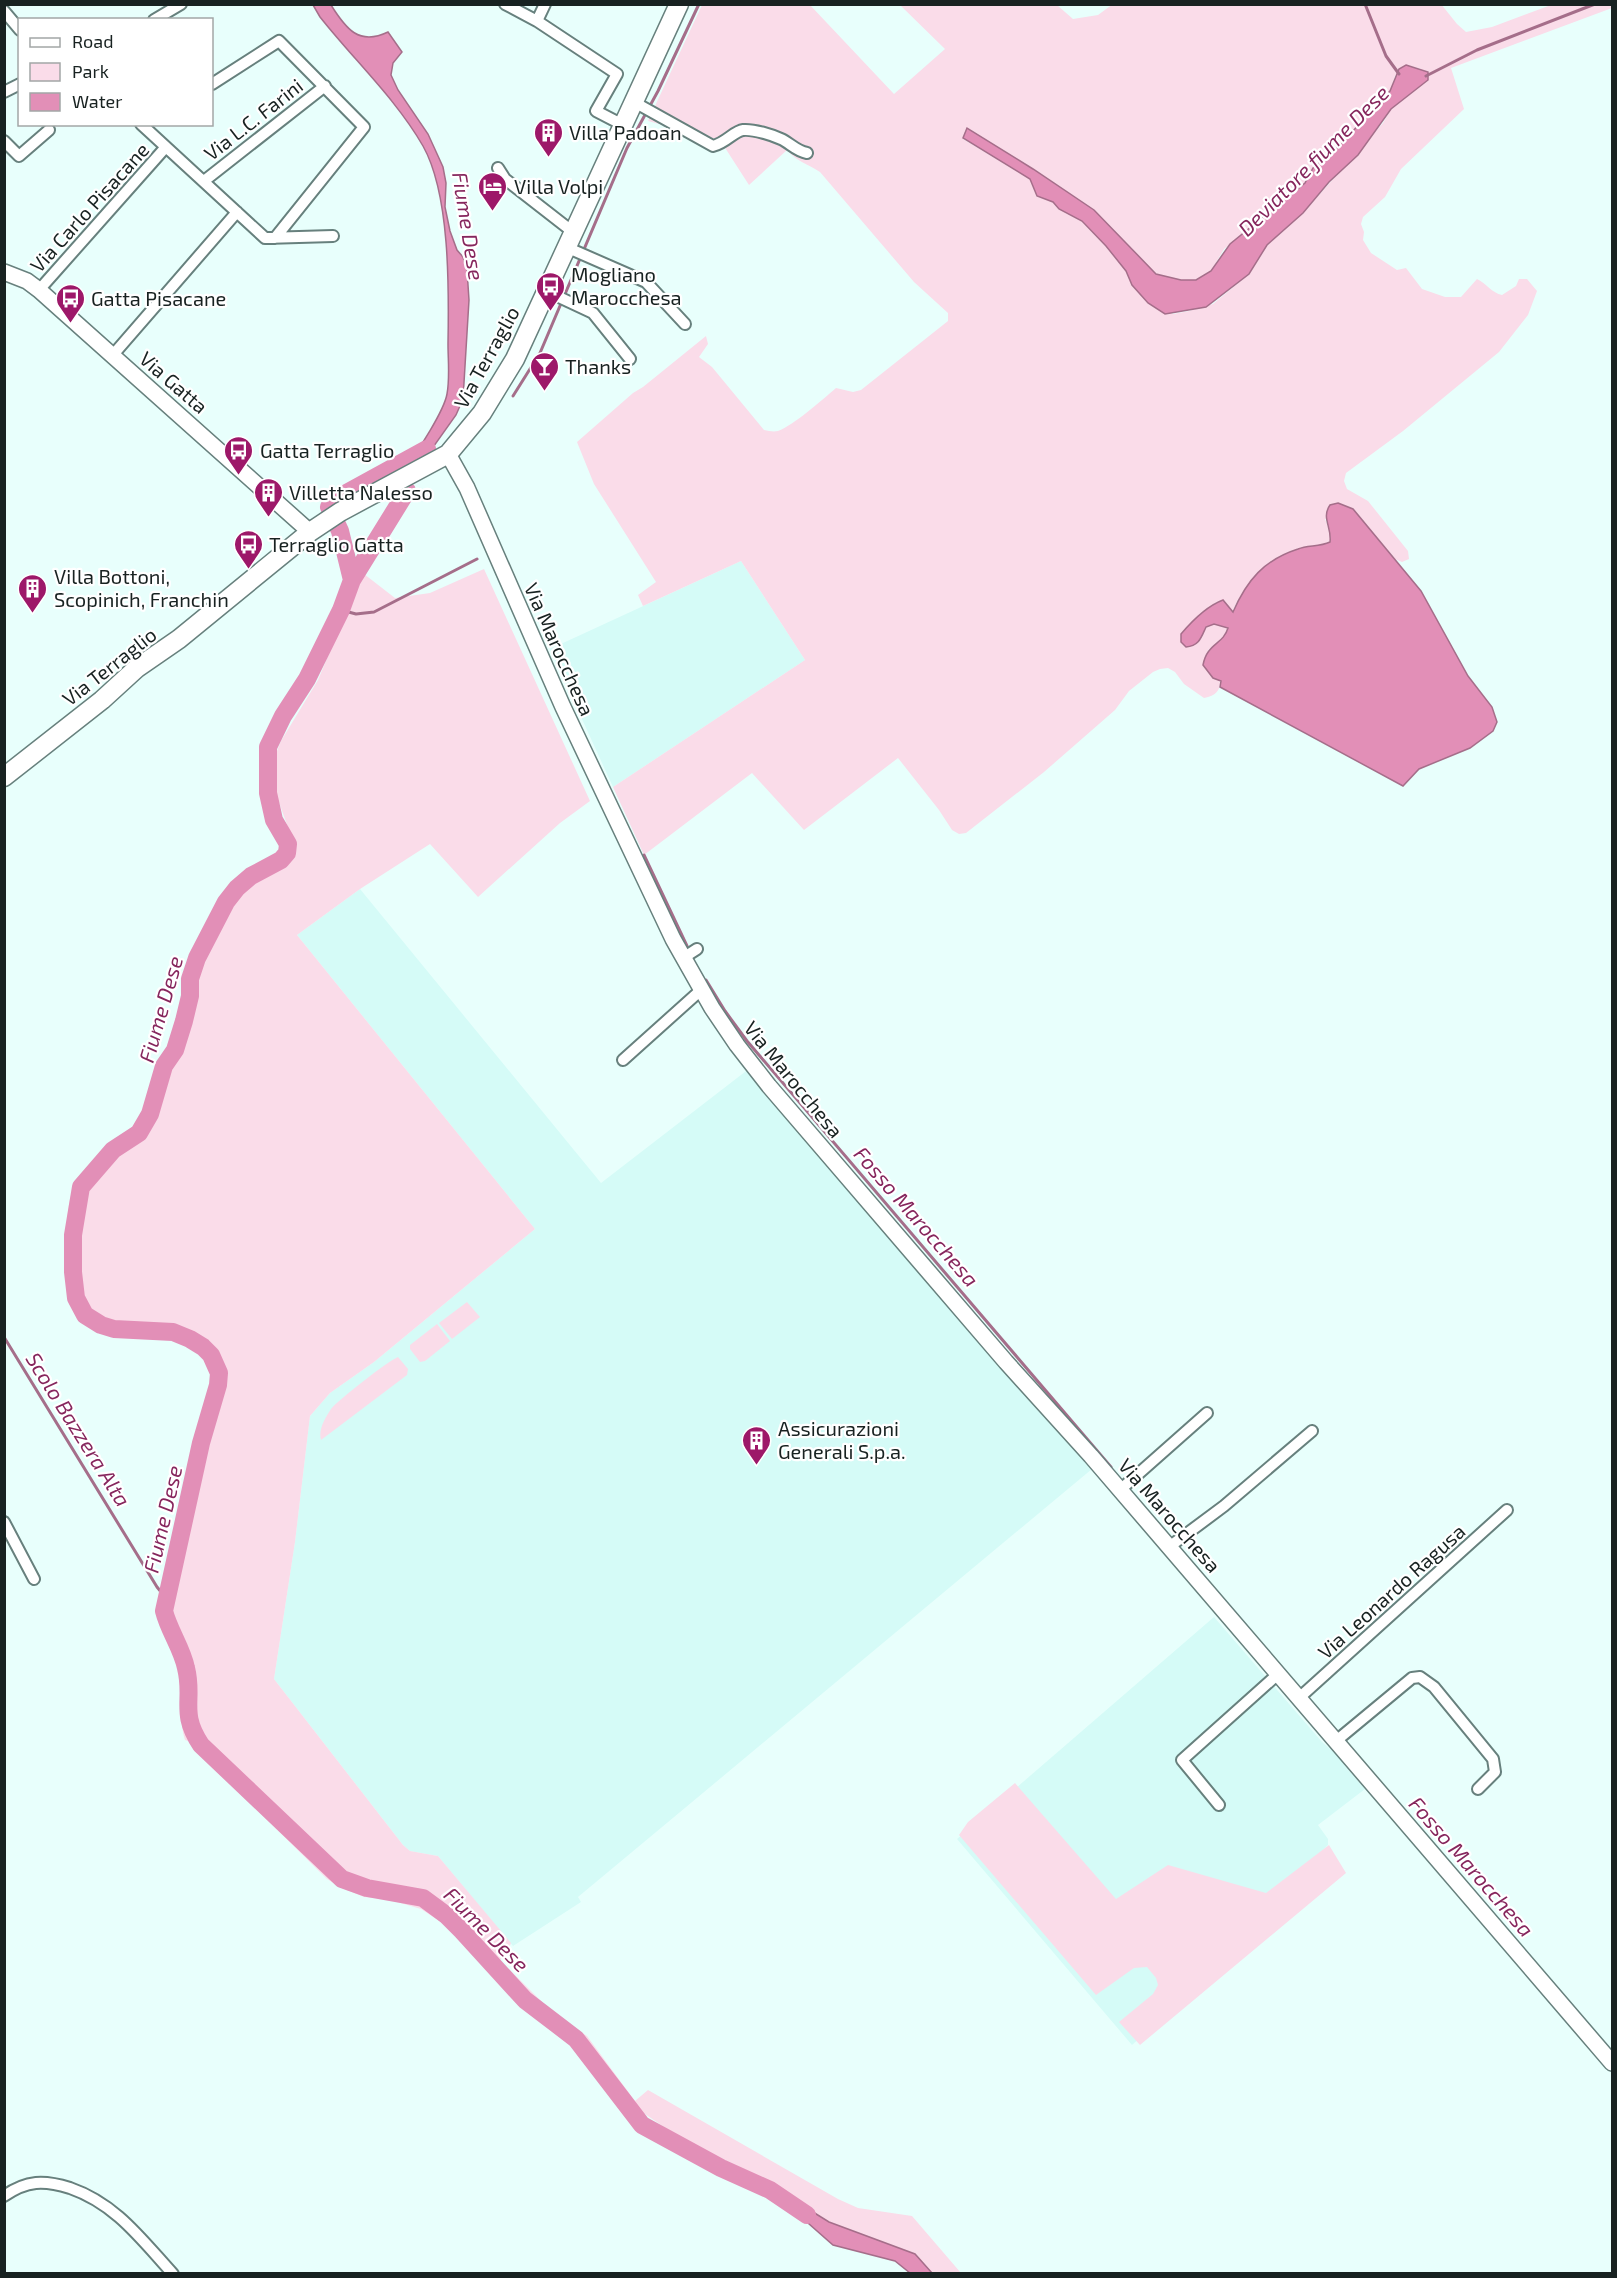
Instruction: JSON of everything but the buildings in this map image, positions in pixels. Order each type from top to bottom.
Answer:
[{"type":"main road","name":"Via Terraglio","points":[[4,777],[102,700],[137,668],[179,639],[310,532],[334,516],[448,453],[471,428],[557,296],[619,123],[643,107],[679,4]]},
{"type":"street","points":[[157,18],[181,4]]},
{"type":"street","points":[[506,4],[537,21],[617,74],[596,111],[619,123]]},
{"type":"street","points":[[537,21],[545,4]]},
{"type":"street","points":[[4,10],[18,28]]},
{"type":"street","points":[[213,83],[279,41],[364,127],[275,238]]},
{"type":"street","points":[[4,92],[18,85]]},
{"type":"street","name":"Via L.C. Farini","points":[[204,181],[326,86]]},
{"type":"street","points":[[643,107],[713,146],[729,140],[735,133],[743,130],[782,139],[800,152],[807,153]]},
{"type":"street","points":[[144,126],[165,148],[265,238],[333,236]]},
{"type":"street","points":[[4,141],[19,156],[49,130]]},
{"type":"street","name":"Via Carlo Pisacane","points":[[39,290],[165,148]]},
{"type":"street","points":[[498,168],[505,179],[576,246],[646,282],[685,324]]},
{"type":"street","points":[[112,356],[237,212]]},
{"type":"street","name":"Via Gatta","points":[[4,272],[27,281],[39,290],[310,532]]},
{"type":"street","points":[[557,296],[593,313],[630,359]]},
{"type":"street","name":"Via Marocchesa","points":[[448,453],[467,488],[497,561],[637,868],[701,990],[737,1044],[769,1086],[1006,1362],[1170,1547],[1299,1698],[1340,1738],[1612,2063]]},
{"type":"street","points":[[683,958],[697,949]]},
{"type":"street","points":[[623,1060],[701,990]]},
{"type":"street","points":[[1120,1490],[1207,1413]]},
{"type":"street","points":[[1170,1547],[1224,1506],[1312,1431]]},
{"type":"street","name":"Via Leonardo Ragusa","points":[[1299,1698],[1507,1510]]},
{"type":"street","points":[[4,1522],[34,1579]]},
{"type":"street","points":[[1219,1804],[1182,1760],[1278,1674]]},
{"type":"street","points":[[1340,1738],[1412,1678],[1420,1677],[1434,1687],[1493,1759],[1495,1772],[1478,1789]]},
{"type":"street","points":[[4,2196],[17,2187],[50,2181],[85,2193],[107,2205],[127,2222],[173,2274]]},
{"type":"shaded area","points":[[741,561],[805,660],[613,787],[550,649]]},
{"type":"shaded area","points":[[360,889],[601,1183],[750,1068],[1092,1469],[578,1897],[581,1902],[513,1946],[438,1856],[410,1851],[403,1845],[274,1679],[295,1542],[310,1416],[330,1393],[374,1362],[535,1229],[297,935]]},
{"type":"shaded area","points":[[1214,1617],[1322,1742],[1346,1762],[1344,1765],[1365,1789],[1318,1825],[1328,1839],[1328,1845],[1316,1857],[1326,1873],[1132,2045],[957,1839]]},
{"type":"green space","points":[[1113,4],[1441,4],[1466,32],[1492,27],[1551,5],[1612,5],[1612,8],[1451,68],[1464,109],[1401,169],[1385,197],[1363,217],[1361,224],[1364,232],[1363,240],[1371,253],[1397,270],[1406,268],[1422,289],[1445,297],[1461,297],[1477,279],[1502,295],[1516,286],[1519,279],[1527,279],[1537,291],[1528,315],[1499,352],[1403,431],[1346,473],[1344,481],[1347,489],[1368,501],[1408,551],[1409,559],[1402,562],[1395,559],[1358,515],[1325,519],[1331,534],[1330,542],[1287,553],[1267,565],[1244,591],[1232,612],[1223,600],[1215,603],[1181,634],[1181,642],[1186,647],[1197,643],[1206,627],[1214,624],[1229,628],[1226,636],[1208,650],[1220,678],[1218,691],[1204,698],[1184,684],[1175,672],[1168,668],[1153,672],[1129,691],[1115,710],[1044,772],[966,833],[959,834],[952,830],[898,758],[804,830],[752,773],[644,855],[613,787],[805,660],[741,561],[643,606],[638,595],[656,582],[594,484],[577,442],[633,393],[706,336],[708,344],[699,357],[712,367],[764,430],[778,431],[800,418],[836,388],[853,392],[861,390],[948,321],[948,313],[914,282],[820,172],[798,160],[787,150],[749,185],[720,140],[648,121],[702,5],[810,5],[894,94],[945,49],[900,5],[1057,5],[1073,19],[1098,15]],"holes":[[[1406,65],[1421,69],[1428,80],[1391,109],[1383,123],[1303,213],[1267,245],[1249,274],[1213,304],[1173,314],[1148,303],[1132,285],[1126,271],[1106,246],[1082,221],[1059,209],[1053,202],[1037,196],[1030,179],[963,139],[967,128],[1094,210],[1156,274],[1181,280],[1196,280],[1211,271],[1224,249],[1305,183],[1313,168],[1338,147],[1390,91],[1395,76]]]},
{"type":"green space","points":[[412,494],[409,504],[364,574],[395,598],[430,593],[484,569],[590,801],[560,823],[478,897],[430,844],[360,889],[297,935],[535,1229],[374,1362],[330,1393],[310,1416],[295,1542],[274,1679],[403,1845],[410,1851],[438,1856],[511,1943],[500,1960],[548,2008],[518,1987],[492,1975],[450,1928],[421,1909],[387,1899],[364,1897],[327,1879],[197,1751],[200,1745],[185,1740],[182,1721],[182,1674],[159,1607],[186,1478],[213,1386],[213,1371],[205,1356],[192,1346],[174,1340],[114,1332],[96,1327],[82,1319],[73,1307],[68,1283],[68,1214],[73,1189],[86,1169],[122,1138],[141,1113],[178,1025],[190,983],[236,899],[252,884],[281,867],[293,853],[294,844],[276,794],[272,773],[275,756],[281,741],[318,680],[347,611],[357,579],[390,523]]},
{"type":"green space","points":[[467,1302],[480,1317],[452,1339],[439,1323]]},
{"type":"green space","points":[[437,1324],[450,1341],[425,1361],[420,1362],[410,1349],[410,1345]]},
{"type":"green space","points":[[398,1357],[408,1369],[407,1375],[321,1440],[321,1428],[331,1409],[363,1381]]},
{"type":"green space","points":[[1015,1783],[1116,1899],[1168,1865],[1266,1893],[1329,1845],[1346,1873],[1140,2045],[1119,2022],[1153,1994],[1158,1985],[1156,1978],[1147,1967],[1134,1968],[1096,1995],[959,1835],[968,1822]]},
{"type":"green space","points":[[559,2017],[587,2036],[635,2101],[648,2090],[838,2199],[858,2208],[912,2216],[961,2273],[932,2273],[915,2254],[829,2222],[751,2175],[686,2142],[633,2105],[590,2043]]},
{"type":"water","points":[[313,5],[331,5],[348,28],[361,36],[378,36],[388,32],[402,52],[393,63],[391,75],[398,90],[428,134],[443,167],[446,183],[445,207],[450,231],[467,270],[469,300],[463,399],[456,415],[429,453],[407,465],[436,420],[448,388],[448,269],[438,189],[432,166],[412,129],[388,96],[320,17]]},
{"type":"water","points":[[1406,65],[1428,72],[1428,80],[1391,109],[1358,155],[1329,182],[1303,213],[1267,245],[1249,274],[1206,307],[1165,314],[1148,303],[1132,285],[1126,271],[1106,246],[1082,221],[1059,209],[1053,202],[1037,196],[1030,179],[963,138],[967,128],[1094,210],[1156,274],[1181,280],[1196,280],[1211,271],[1230,244],[1305,183],[1313,168],[1338,147],[1390,91],[1399,69]]},
{"type":"water","points":[[1338,503],[1353,509],[1421,591],[1468,676],[1492,707],[1497,722],[1493,731],[1470,748],[1419,769],[1403,786],[1220,687],[1221,681],[1213,678],[1203,665],[1208,652],[1223,638],[1228,628],[1214,624],[1206,627],[1199,641],[1194,645],[1186,647],[1181,642],[1181,634],[1185,629],[1211,606],[1223,600],[1233,612],[1244,590],[1266,565],[1302,548],[1330,542],[1326,514],[1330,505]]},
{"type":"water","points":[[776,2189],[829,2222],[915,2254],[932,2273],[910,2273],[895,2261],[833,2245],[800,2216]]},
{"type":"waterway","points":[[513,396],[540,353],[627,148],[658,91],[699,4]]},
{"type":"waterway","points":[[1365,4],[1386,56],[1399,74]]},
{"type":"waterway","points":[[1426,76],[1477,50],[1595,4]]},
{"type":"waterway","name":"Fiume Dese","points":[[352,580],[340,531],[329,507],[334,500],[427,449]]},
{"type":"waterway","name":"Fiume Dese","points":[[407,491],[352,580],[341,610],[307,679],[283,716],[268,747],[268,793],[274,820],[288,844],[287,853],[281,860],[251,876],[226,902],[197,958],[190,979],[190,996],[184,1021],[175,1050],[164,1066],[150,1114],[139,1133],[113,1150],[81,1187],[73,1235],[76,1298],[85,1315],[101,1325],[114,1329],[173,1332],[190,1339],[211,1355],[219,1373],[164,1611],[184,1661],[188,1679],[190,1724],[201,1745],[342,1879],[367,1888],[423,1898],[446,1915],[525,2000],[576,2039],[642,2125],[721,2168],[770,2190],[807,2215]]},
{"type":"waterway","points":[[341,610],[356,614],[374,612],[477,559]]},
{"type":"waterway","name":"Fosso Marocchesa","points":[[644,855],[687,946]]},
{"type":"waterway","name":"Fosso Marocchesa","points":[[706,980],[747,1041],[1111,1467]]},
{"type":"waterway","name":"Scolo Bazzera Alta","points":[[4,1337],[157,1587],[166,1598]]},
{"type":"place","name":"Villa Padoan","points":[[548,158]]},
{"type":"place","name":"Villa Volpi","points":[[493,212]]},
{"type":"place","name":"Mogliano Marocchesa","points":[[550,312]]},
{"type":"place","name":"Gatta Pisacane","points":[[70,324]]},
{"type":"place","name":"Thanks","points":[[544,392]]},
{"type":"place","name":"Gatta Terraglio","points":[[239,476]]},
{"type":"place","name":"Villetta Nalesso","points":[[268,518]]},
{"type":"place","name":"Terraglio Gatta","points":[[248,570]]},
{"type":"place","name":"Villa Bottoni, Scopinich, Franchin","points":[[33,614]]},
{"type":"place","name":"Assicurazioni Generali S.p.a.","points":[[757,1466]]},
{"type":"water label","name":"Deviatore fiume Dese","points":[[1313,160]]}]
